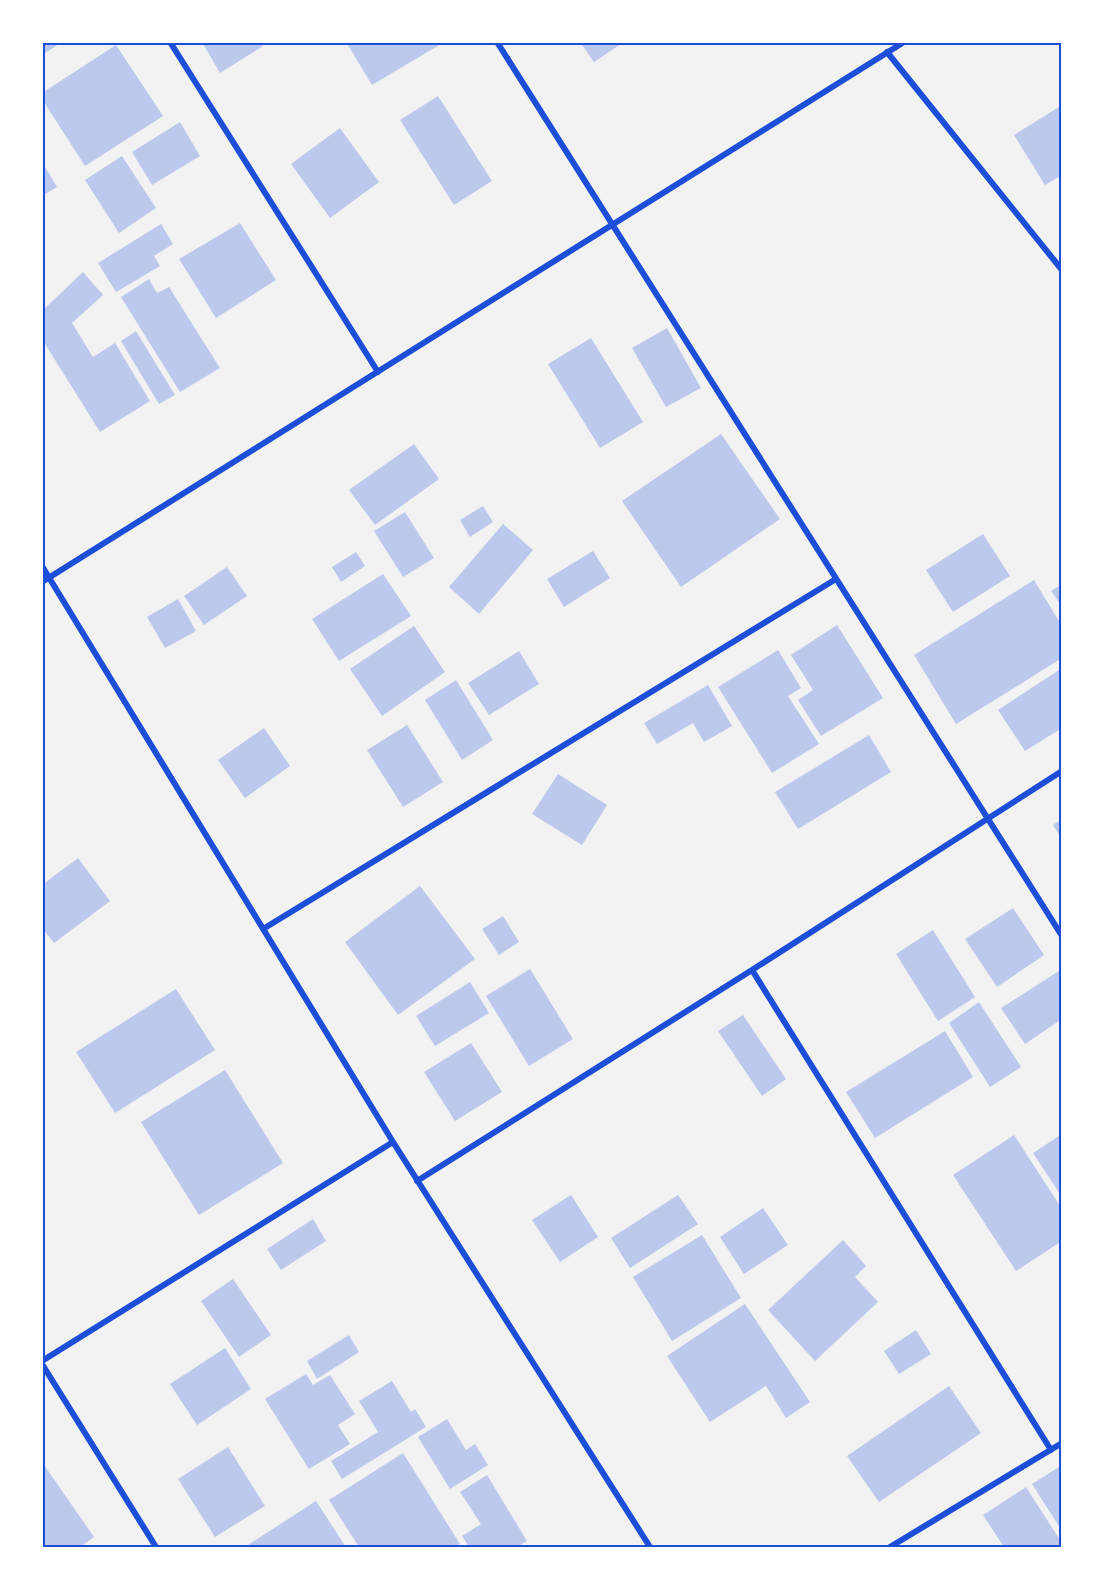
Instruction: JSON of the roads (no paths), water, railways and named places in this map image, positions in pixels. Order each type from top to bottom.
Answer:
[{"type":"street","points":[[170,42],[378,372]]},
{"type":"street","points":[[497,42],[1062,936]]},
{"type":"street","points":[[42,582],[904,42]]},
{"type":"street","points":[[886,52],[1062,270]]},
{"type":"street","points":[[42,566],[417,1181],[650,1547]]},
{"type":"street","points":[[263,929],[836,579]]},
{"type":"street","points":[[417,1181],[1062,771]]},
{"type":"street","points":[[752,970],[1051,1450]]},
{"type":"street","points":[[156,1547],[42,1362],[393,1142]]},
{"type":"street","points":[[890,1547],[1062,1443]]}]
